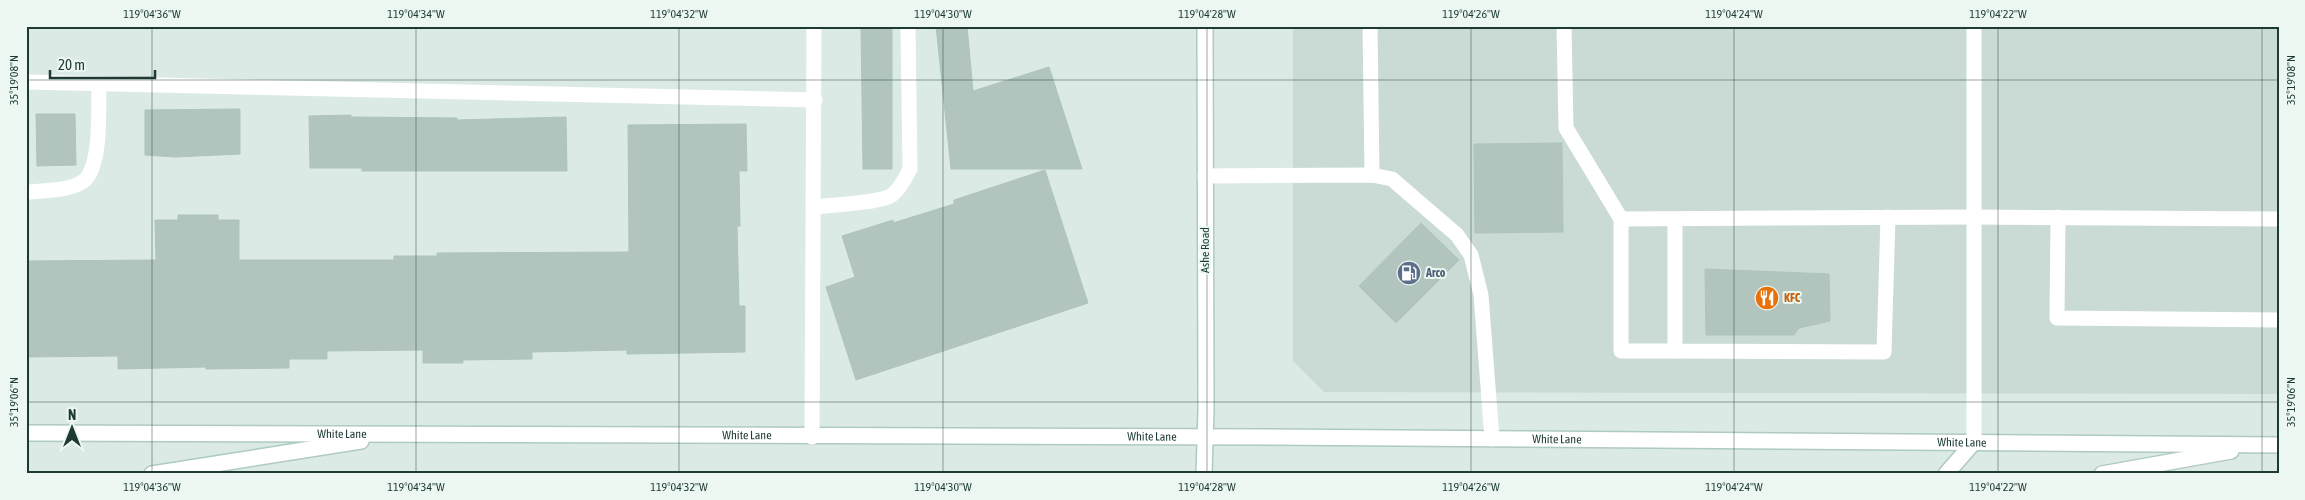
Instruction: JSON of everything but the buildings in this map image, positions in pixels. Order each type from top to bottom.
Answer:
[{"type":"main road","points":[[812,437],[814,26]]},
{"type":"main road","points":[[814,207],[892,196],[910,169],[908,26]]},
{"type":"main road","name":"Ashe Road","points":[[1204,474],[1205,26]]},
{"type":"main road","points":[[1370,26],[1372,175]]},
{"type":"main road","points":[[1564,26],[1566,128],[1621,219],[1621,351],[1884,352],[1888,218]]},
{"type":"main road","points":[[1946,474],[1974,442],[1974,26]]},
{"type":"main road","points":[[26,82],[815,100]]},
{"type":"main road","points":[[26,192],[58,191],[85,180],[94,163],[99,84]]},
{"type":"main road","points":[[1205,176],[1372,175],[1392,179],[1457,236],[1471,255],[1481,294],[1492,439]]},
{"type":"main road","points":[[1621,219],[1974,217],[2279,219]]},
{"type":"main road","points":[[2058,218],[2056,318],[2279,320]]},
{"type":"main road","points":[[1675,219],[1675,351]]},
{"type":"main road","name":"White Lane","points":[[26,433],[1205,437],[2274,445]]},
{"type":"main road","points":[[152,474],[407,434]]},
{"type":"main road","points":[[2102,474],[2274,445]]},
{"type":"shaded area","points":[[1293,26],[2279,26],[2279,394],[1324,392],[1293,361]]},
{"type":"place","name":"Arco","points":[[1409,273]]},
{"type":"place","name":"KFC","points":[[1767,298]]}]
